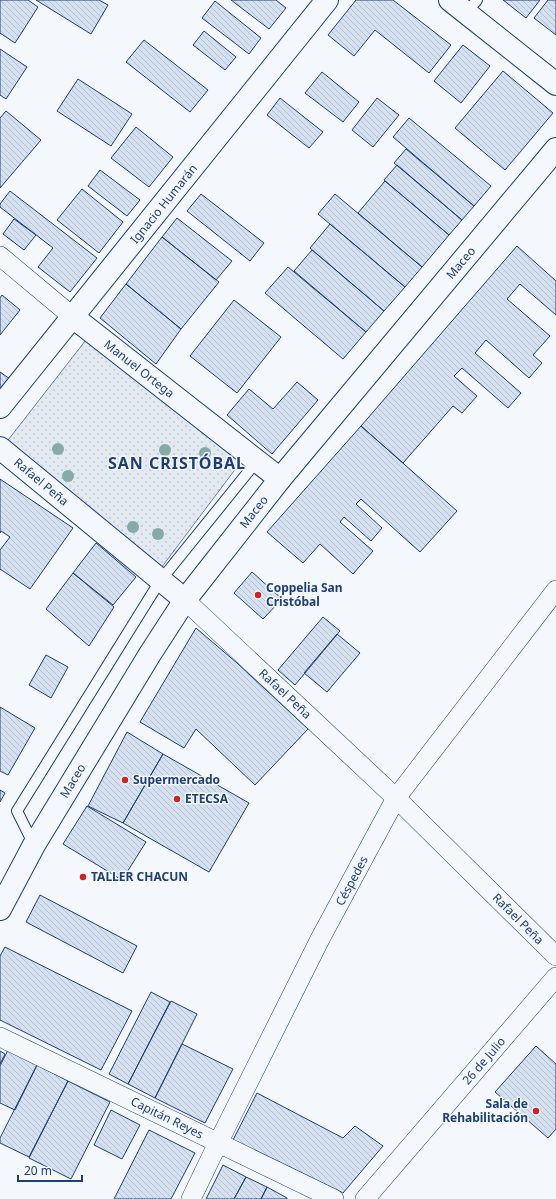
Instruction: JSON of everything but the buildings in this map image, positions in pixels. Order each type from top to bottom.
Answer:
[{"type":"street","name":"Ignacio Humarán","points":[[0,407],[327,0]]},
{"type":"street","points":[[464,4],[556,84]]},
{"type":"street","name":"Maceo","points":[[0,909],[34,846],[150,654],[185,600],[280,479],[556,149]]},
{"type":"street","name":"Manuel Ortega","points":[[0,256],[73,317],[280,479]]},
{"type":"street","name":"Rafael Peña","points":[[0,448],[185,600],[396,798],[556,956]]},
{"type":"street","name":"Céspedes","points":[[192,1199],[218,1143],[320,939],[396,798],[556,590]]},
{"type":"street","name":"26 de Julio","points":[[364,1199],[556,977]]},
{"type":"street","name":"Capitán Reyes","points":[[0,1037],[334,1199]]},
{"type":"lane","points":[[34,846],[17,811],[160,581],[257,461]]},
{"type":"shaded area","points":[[89,336],[243,459],[158,572],[5,444]]},
{"type":"place","name":"Coppelia San Cristóbal","points":[[258,595]]},
{"type":"place","name":"Supermercado","points":[[125,780]]},
{"type":"place","name":"ETECSA","points":[[177,799]]},
{"type":"place","name":"TALLER CHACUN","points":[[83,877]]},
{"type":"place","name":"Sala de Rehabilitación","points":[[536,1111]]},
{"type":"district","name":"SAN CRISTÓBAL","points":[[177,463]]}]
